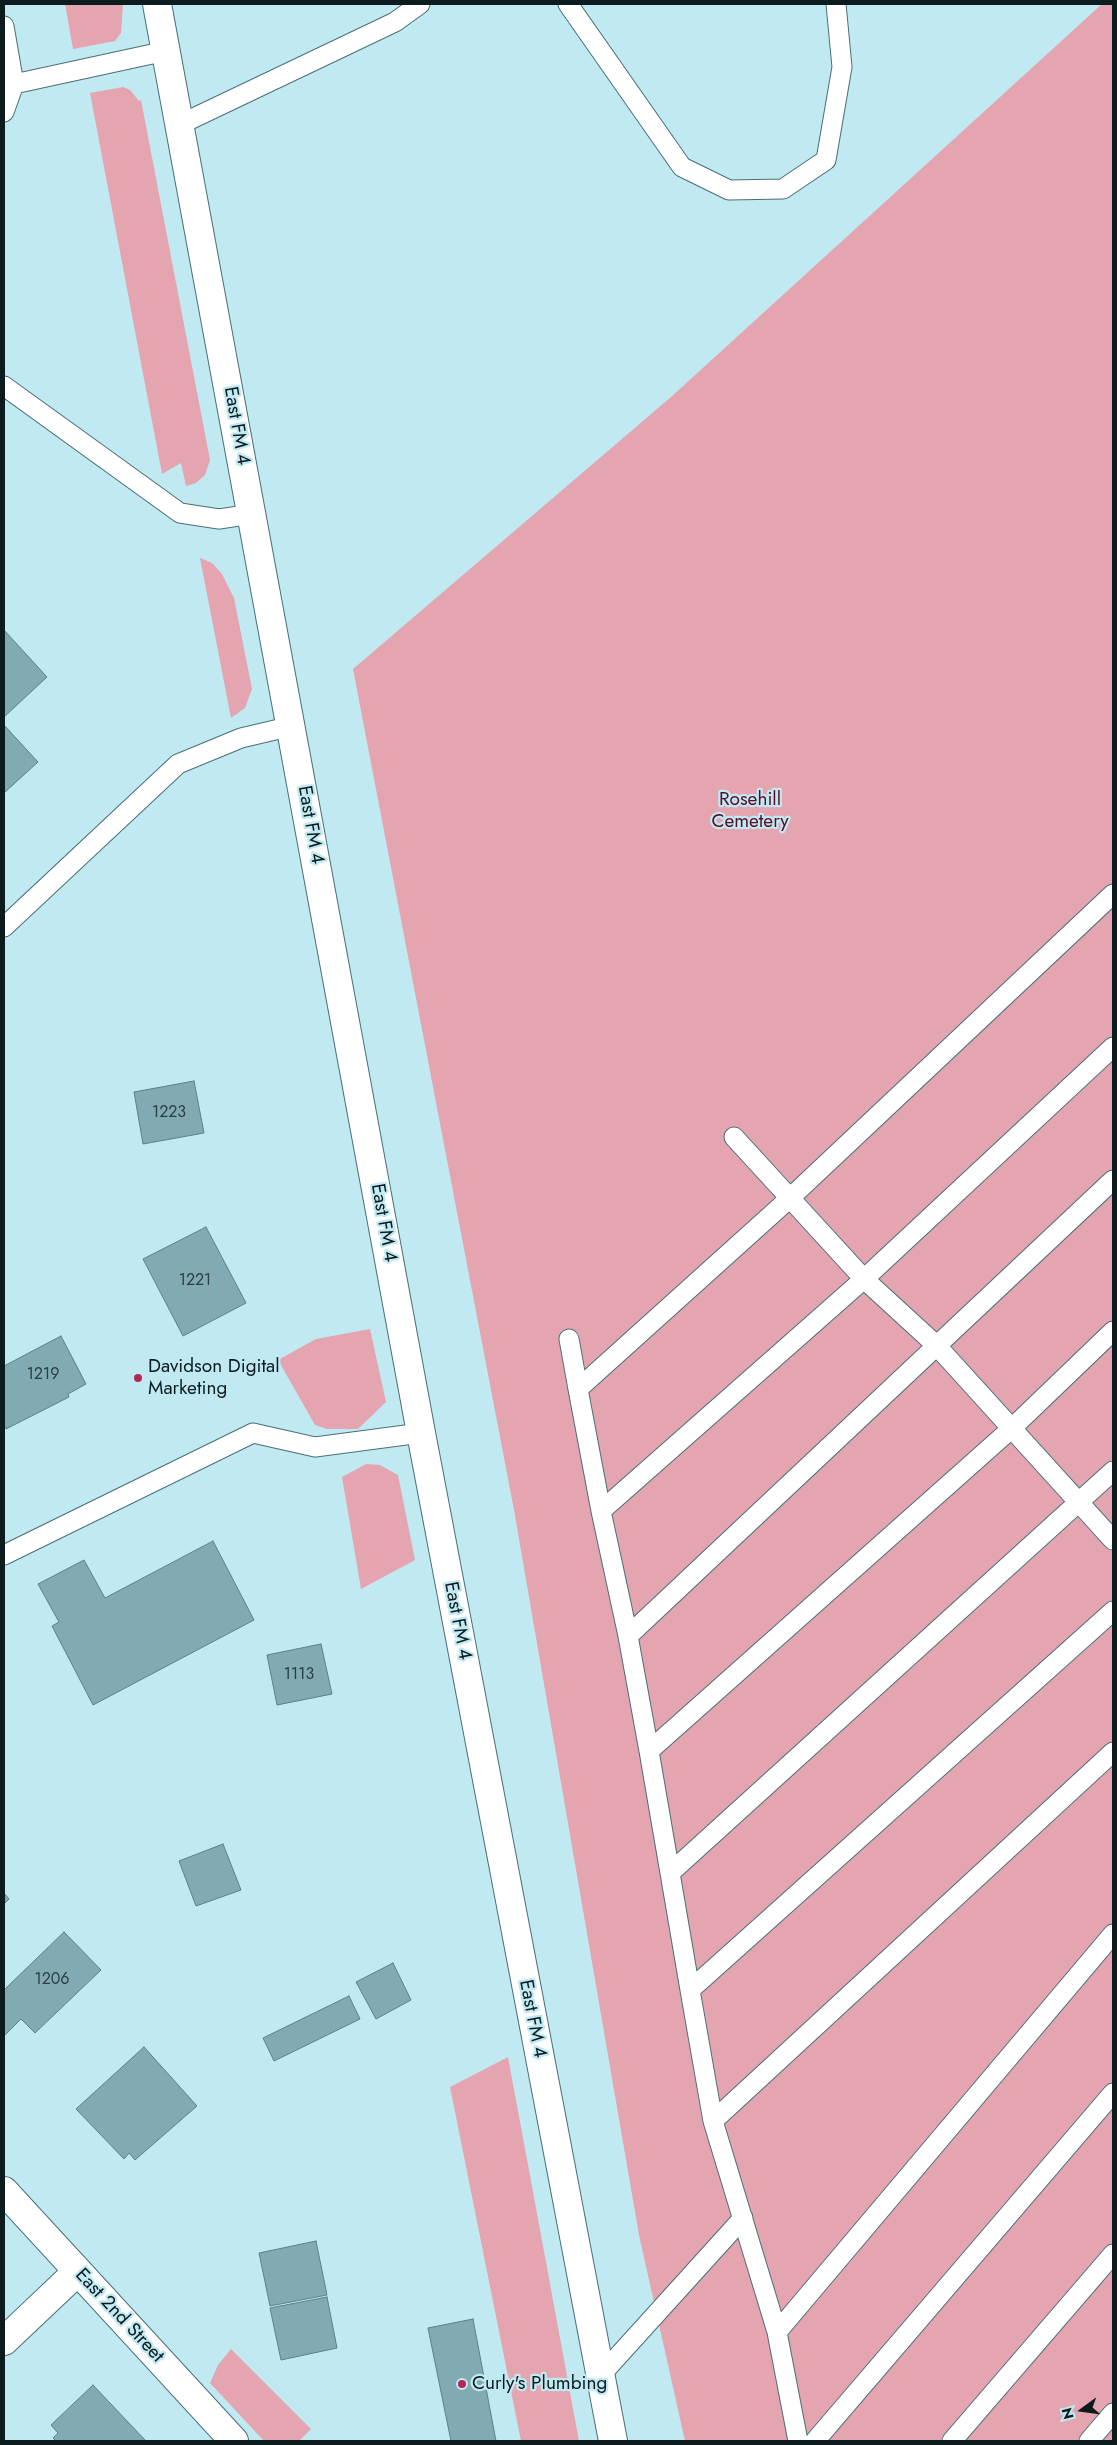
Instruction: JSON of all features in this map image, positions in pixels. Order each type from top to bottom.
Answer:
[{"type":"main road","name":"East FM 4","points":[[157,4],[292,726],[421,1433],[613,2441]]},
{"type":"main road","name":"East 2nd Street","points":[[4,2191],[234,2441]]},
{"type":"main road","points":[[4,2341],[78,2271]]},
{"type":"lane","points":[[180,124],[394,22],[420,4]]},
{"type":"lane","points":[[568,4],[682,167],[729,190],[782,189],[826,160],[842,67],[836,4]]},
{"type":"lane","points":[[4,26],[14,84],[4,112]]},
{"type":"lane","points":[[14,84],[166,51]]},
{"type":"lane","points":[[4,386],[180,513],[219,519],[252,514]]},
{"type":"lane","points":[[4,927],[178,764],[241,738],[292,726]]},
{"type":"lane","points":[[578,1390],[790,1198],[1113,894]]},
{"type":"lane","points":[[601,1511],[864,1279],[1113,1047]]},
{"type":"lane","points":[[734,1138],[864,1279],[936,1345],[1113,1540]]},
{"type":"lane","points":[[628,1636],[1113,1180]]},
{"type":"lane","points":[[649,1751],[1011,1429],[1113,1331]]},
{"type":"lane","points":[[569,1338],[601,1511],[628,1636],[714,2121],[777,2332],[798,2441]]},
{"type":"lane","points":[[4,1555],[253,1433],[315,1447],[421,1433]]},
{"type":"lane","points":[[670,1873],[1080,1503],[1113,1471]]},
{"type":"lane","points":[[690,1990],[1113,1611]]},
{"type":"lane","points":[[714,2121],[1113,1752]]},
{"type":"lane","points":[[777,2332],[1113,1934]]},
{"type":"lane","points":[[815,2441],[1113,2094]]},
{"type":"lane","points":[[600,2376],[743,2218]]},
{"type":"lane","points":[[952,2441],[1113,2254]]},
{"type":"lane","points":[[1089,2441],[1113,2413]]},
{"type":"green space","points":[[65,4],[123,4],[121,33],[115,41],[73,49]]},
{"type":"green space","name":"Rosehill Cemetery","points":[[1102,4],[1113,4],[1113,2441],[685,2441],[639,2235],[514,1510],[353,669],[671,397]]},
{"type":"green space","points":[[123,87],[130,90],[139,101],[141,100],[210,460],[205,475],[196,483],[186,486],[181,463],[162,474],[90,93]]},
{"type":"green space","points":[[200,558],[212,563],[222,574],[234,598],[252,689],[245,708],[231,718]]},
{"type":"green space","points":[[370,1329],[386,1402],[358,1429],[327,1429],[315,1425],[278,1360],[316,1339]]},
{"type":"green space","points":[[366,1464],[380,1465],[398,1475],[415,1560],[361,1589],[342,1477]]},
{"type":"green space","points":[[508,2057],[579,2441],[521,2441],[450,2087]]},
{"type":"green space","points":[[231,2349],[311,2429],[299,2441],[264,2441],[210,2383],[218,2365]]},
{"type":"building","points":[[4,630],[47,677],[4,717]]},
{"type":"building","points":[[4,725],[38,762],[4,793]]},
{"type":"building","points":[[194,1081],[204,1133],[143,1144],[134,1092]]},
{"type":"building","points":[[206,1227],[246,1303],[183,1336],[143,1259]]},
{"type":"building","points":[[61,1336],[86,1384],[68,1394],[69,1397],[6,1429],[4,1424],[4,1366]]},
{"type":"building","points":[[213,1541],[254,1620],[93,1705],[52,1626],[59,1622],[38,1584],[84,1560],[105,1598]]},
{"type":"building","points":[[321,1644],[332,1694],[277,1705],[267,1655]]},
{"type":"building","points":[[223,1844],[241,1890],[196,1906],[179,1861]]},
{"type":"building","points":[[4,1893],[9,1899],[4,1904]]},
{"type":"building","points":[[64,1932],[101,1970],[35,2033],[21,2019],[4,2036],[4,1990]]},
{"type":"building","points":[[393,1963],[411,2000],[376,2019],[356,1982]]},
{"type":"building","points":[[349,1996],[360,2019],[274,2061],[263,2038]]},
{"type":"building","points":[[144,2047],[197,2106],[135,2160],[129,2153],[124,2159],[76,2109]]},
{"type":"building","points":[[316,2241],[327,2295],[270,2306],[259,2253]]},
{"type":"building","points":[[327,2297],[337,2348],[281,2360],[270,2308]]},
{"type":"building","name":"Curly's Plumbing","points":[[473,2319],[496,2441],[451,2441],[428,2328]]},
{"type":"building","points":[[93,2385],[144,2441],[56,2441],[53,2438],[58,2433],[51,2425]]},
{"type":"place","name":"Davidson Digital Marketing","points":[[138,1378]]},
{"type":"place","name":"Curly's Plumbing","points":[[462,2384]]}]
